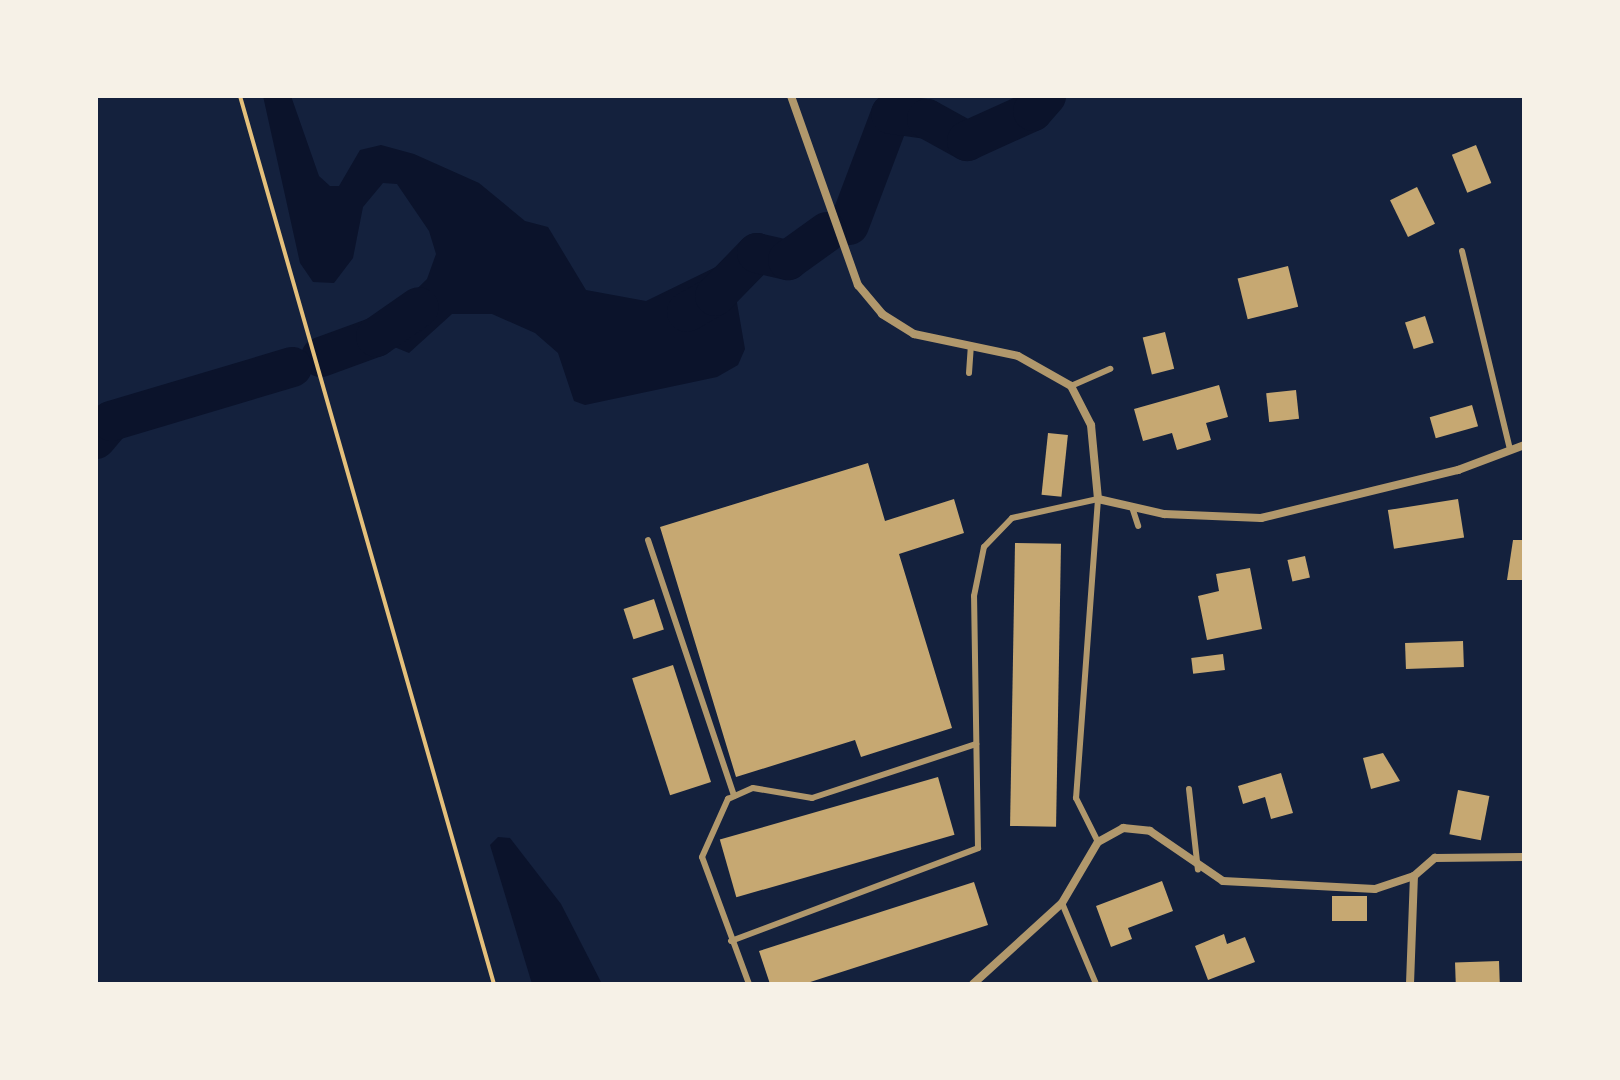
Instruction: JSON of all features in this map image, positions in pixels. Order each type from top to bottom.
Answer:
[{"type":"street","points":[[791,96],[858,285],[882,314],[914,334],[1018,356],[1071,386],[1091,425],[1098,499],[1132,506],[1261,518],[1458,470],[1524,445]]},
{"type":"street","points":[[973,984],[1062,903],[1098,842],[1123,828],[1150,831],[1198,870],[1223,881],[1368,889],[1414,876],[1435,858],[1524,857]]},
{"type":"street","points":[[1410,984],[1414,876]]},
{"type":"lane","points":[[1462,251],[1510,449]]},
{"type":"lane","points":[[969,373],[971,346]]},
{"type":"lane","points":[[1071,386],[1110,369]]},
{"type":"lane","points":[[731,941],[978,848],[974,596],[984,547],[1012,518],[1098,499],[1076,798],[1098,842]]},
{"type":"lane","points":[[1132,506],[1138,526]]},
{"type":"lane","points":[[648,540],[734,796]]},
{"type":"lane","points":[[749,984],[702,857],[734,796],[753,788],[812,798],[976,744]]},
{"type":"lane","points":[[1189,789],[1198,870]]},
{"type":"lane","points":[[1062,903],[1096,984]]},
{"type":"path","points":[[240,96],[494,984]]},
{"type":"water","points":[[263,96],[291,96],[319,176],[330,186],[339,186],[360,150],[381,145],[414,154],[479,183],[525,221],[548,227],[586,290],[646,301],[724,263],[731,268],[745,349],[738,365],[717,377],[585,405],[574,401],[558,353],[535,333],[492,314],[452,314],[409,353],[382,342],[376,337],[384,321],[427,279],[436,254],[429,231],[397,184],[383,183],[363,207],[353,258],[334,283],[313,282],[300,263]]},
{"type":"water","points":[[498,837],[510,838],[561,904],[602,984],[532,984],[490,845]]},
{"type":"building","points":[[1476,145],[1491,183],[1467,193],[1452,155]]},
{"type":"building","points":[[1417,187],[1435,224],[1408,237],[1390,200]]},
{"type":"building","points":[[1288,266],[1298,307],[1248,319],[1238,279]]},
{"type":"building","points":[[1425,316],[1434,343],[1414,349],[1405,322]]},
{"type":"building","points":[[1165,332],[1174,369],[1152,374],[1143,338]]},
{"type":"building","points":[[1219,385],[1228,417],[1206,423],[1211,440],[1177,450],[1172,433],[1143,441],[1134,409]]},
{"type":"building","points":[[1296,390],[1299,419],[1269,422],[1266,393]]},
{"type":"building","points":[[1472,405],[1478,426],[1436,438],[1430,417]]},
{"type":"building","points":[[1048,433],[1068,435],[1061,497],[1042,495]]},
{"type":"building","points":[[868,463],[885,521],[954,499],[964,533],[899,554],[952,728],[861,757],[855,740],[736,777],[660,527]]},
{"type":"building","points":[[1458,499],[1464,538],[1394,549],[1388,510]]},
{"type":"building","points":[[1513,540],[1524,540],[1524,580],[1507,580]]},
{"type":"building","points":[[1015,543],[1061,544],[1056,827],[1010,826]]},
{"type":"building","points":[[1305,556],[1310,577],[1292,581],[1287,560]]},
{"type":"building","points":[[1250,568],[1262,629],[1207,640],[1198,596],[1219,591],[1216,574]]},
{"type":"building","points":[[654,599],[664,629],[633,639],[624,609]]},
{"type":"building","points":[[1463,641],[1464,667],[1406,669],[1405,643]]},
{"type":"building","points":[[1223,654],[1225,670],[1193,674],[1191,658]]},
{"type":"building","points":[[673,665],[711,782],[670,795],[632,678]]},
{"type":"building","points":[[1383,753],[1400,781],[1371,789],[1363,758]]},
{"type":"building","points":[[1281,773],[1293,813],[1271,819],[1265,797],[1243,804],[1238,786]]},
{"type":"building","points":[[938,777],[955,835],[736,897],[720,840]]},
{"type":"building","points":[[1458,790],[1489,796],[1481,840],[1449,834]]},
{"type":"building","points":[[1162,881],[1173,911],[1128,928],[1132,939],[1111,947],[1096,906]]},
{"type":"building","points":[[974,882],[988,925],[804,984],[770,984],[759,951]]},
{"type":"building","points":[[1332,896],[1367,896],[1367,921],[1332,921]]},
{"type":"building","points":[[1224,934],[1227,944],[1245,937],[1255,962],[1208,980],[1195,946]]},
{"type":"building","points":[[1499,961],[1500,984],[1456,984],[1455,963]]},
{"type":"waterway","points":[[849,225],[891,114],[927,119],[967,141],[1033,111],[1046,96]]},
{"type":"waterway","points":[[687,312],[715,296],[757,253],[788,260],[827,232]]},
{"type":"waterway","points":[[321,357],[376,337],[419,307]]},
{"type":"waterway","points":[[96,439],[111,421],[292,367]]}]
